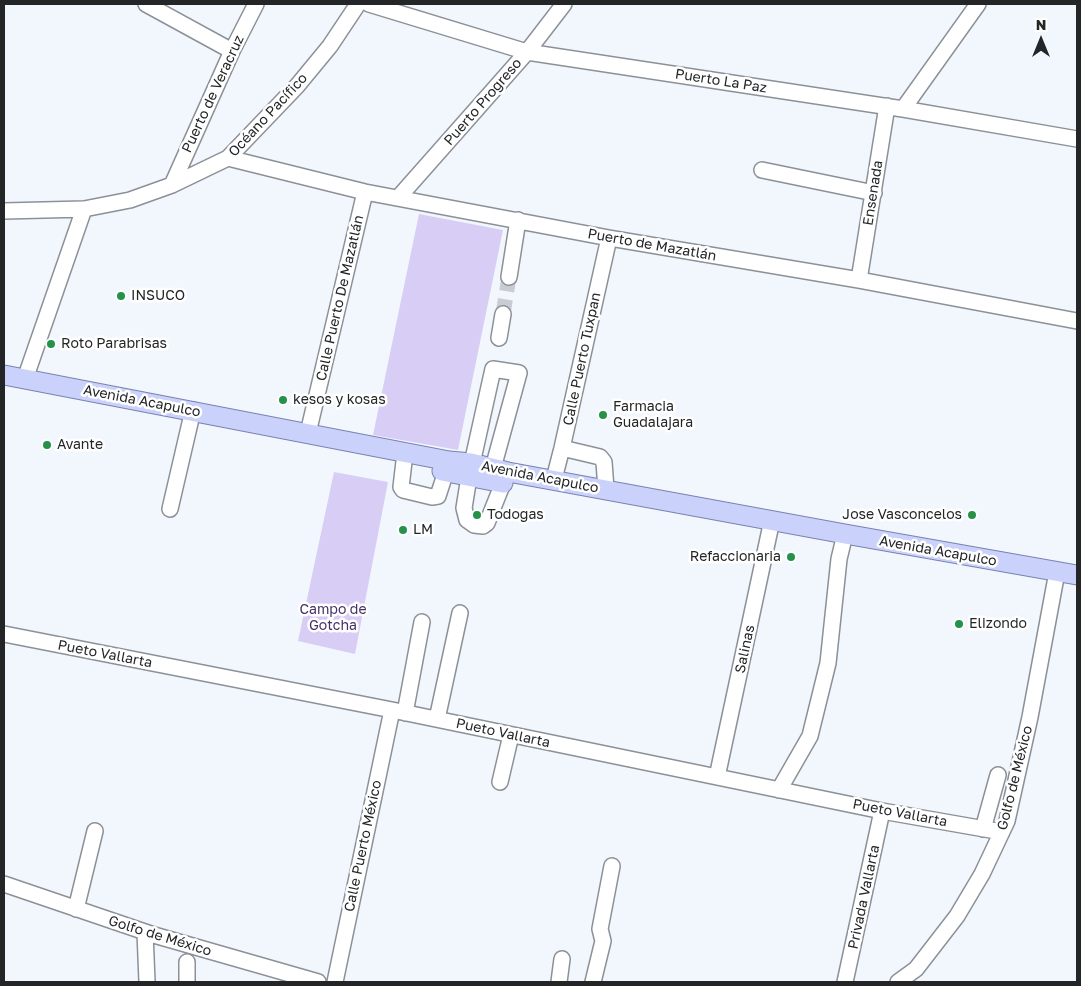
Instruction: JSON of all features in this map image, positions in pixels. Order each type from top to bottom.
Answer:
[{"type":"main road","name":"Avenida Acapulco","points":[[4,374],[191,416],[470,470],[554,479],[771,526]]},
{"type":"main road","name":"Avenida Acapulco","points":[[4,388],[308,433],[405,458]]},
{"type":"main road","name":"Avenida Acapulco","points":[[502,474],[844,540],[1056,578],[1077,587]]},
{"type":"main road","name":"Avenida Acapulco","points":[[1056,578],[1077,575]]},
{"type":"street","points":[[146,4],[232,51]]},
{"type":"street","name":"Puerto de Veracruz","points":[[172,185],[232,51],[256,4]]},
{"type":"street","name":"Océano Pacífico","points":[[4,211],[84,209],[130,200],[172,185],[228,158],[297,86],[330,46],[358,4]]},
{"type":"street","name":"Puerto La Paz","points":[[369,4],[527,52],[887,106],[1077,139]]},
{"type":"street","name":"Puerto Progreso","points":[[398,198],[527,52],[564,4]]},
{"type":"street","points":[[903,109],[978,4]]},
{"type":"street","name":"Ensenada","points":[[859,280],[887,106]]},
{"type":"street","name":"Puerto de Mazatlán","points":[[228,158],[365,192],[609,238],[859,280],[1077,321]]},
{"type":"street","points":[[762,170],[874,193]]},
{"type":"street","name":"Calle Puerto De Mazatlán","points":[[308,433],[365,192]]},
{"type":"street","points":[[25,379],[84,209]]},
{"type":"street","points":[[509,277],[518,220]]},
{"type":"street","name":"Calle Puerto Tuxpan","points":[[554,479],[609,238]]},
{"type":"street","points":[[499,338],[503,314]]},
{"type":"street","points":[[493,369],[519,373],[502,474],[487,522],[483,526],[468,520],[464,508],[470,470],[493,369]]},
{"type":"street","points":[[170,509],[191,416]]},
{"type":"street","points":[[562,448],[600,457],[604,462],[606,489]]},
{"type":"street","points":[[405,458],[401,487],[403,490],[432,497],[438,496],[448,466]]},
{"type":"street","name":"Salinas","points":[[717,777],[771,526]]},
{"type":"street","points":[[780,790],[810,736],[828,663],[840,559],[844,540]]},
{"type":"street","name":"Golfo de México","points":[[898,982],[916,969],[957,916],[982,874],[1007,821],[1030,717],[1056,578]]},
{"type":"street","points":[[437,719],[460,613]]},
{"type":"street","name":"Calle Puerto México","points":[[335,982],[398,711],[422,622]]},
{"type":"street","name":"Pueto Vallarta","points":[[4,634],[398,711],[882,811],[1002,832]]},
{"type":"street","points":[[500,782],[511,735]]},
{"type":"street","points":[[983,828],[998,775]]},
{"type":"street","name":"Privada Vallarta","points":[[844,982],[882,811]]},
{"type":"street","points":[[76,909],[95,831]]},
{"type":"street","points":[[593,982],[603,941],[600,929],[612,866]]},
{"type":"street","name":"Golfo de México","points":[[4,884],[145,932],[318,982]]},
{"type":"street","points":[[145,932],[147,982]]},
{"type":"street","points":[[559,982],[562,959]]},
{"type":"street","points":[[187,962],[187,982]]},
{"type":"green space","points":[[419,214],[503,230],[458,450],[373,435]]},
{"type":"green space","name":"Campo de Gotcha","points":[[334,472],[388,482],[355,654],[298,641]]},
{"type":"tunnel","points":[[503,314],[509,277]]},
{"type":"place","name":"INSUCO","points":[[121,296]]},
{"type":"place","name":"Roto Parabrisas","points":[[51,344]]},
{"type":"place","name":"kesos y kosas","points":[[283,400]]},
{"type":"place","name":"Farmacia Guadalajara","points":[[603,415]]},
{"type":"place","name":"Avante","points":[[47,445]]},
{"type":"place","name":"Todogas","points":[[477,515]]},
{"type":"place","name":"Jose Vasconcelos","points":[[972,515]]},
{"type":"place","name":"LM","points":[[403,530]]},
{"type":"place","name":"Refaccionaria","points":[[791,557]]},
{"type":"place","name":"Elizondo","points":[[959,624]]}]
